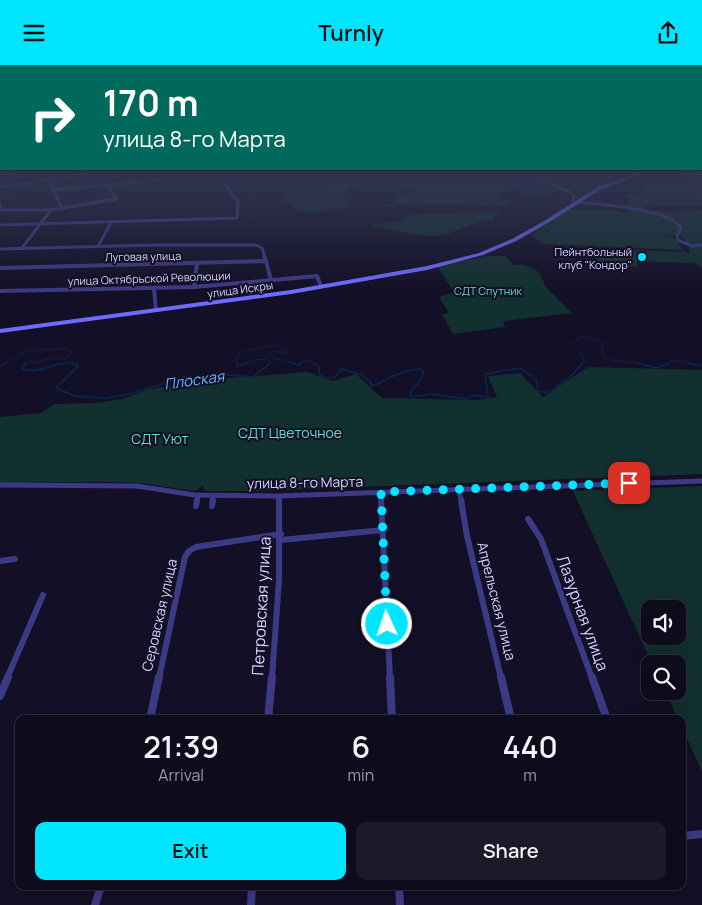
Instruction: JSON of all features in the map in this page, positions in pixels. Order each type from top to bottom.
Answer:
[{"type":"main road","name":"улица Искры","points":[[0,331],[321,287],[427,268],[481,254],[514,240],[561,212]]},
{"type":"street","points":[[22,248],[49,212]]},
{"type":"street","points":[[0,225],[237,218],[237,212]]},
{"type":"street","points":[[653,212],[660,213],[678,223],[681,229],[677,235],[678,240],[692,247],[702,245]]},
{"type":"street","points":[[98,246],[112,221]]},
{"type":"street","points":[[0,249],[256,245],[262,247],[271,280]]},
{"type":"street","name":"Луговая улица","points":[[0,268],[266,261]]},
{"type":"street","points":[[194,287],[197,264]]},
{"type":"street","name":"улица Октябрьской Революции","points":[[0,291],[154,289],[317,276],[321,287]]},
{"type":"street","points":[[154,289],[156,309]]},
{"type":"street","name":"улица 8-го Марта","points":[[0,485],[136,486],[198,495],[279,496],[702,481]]},
{"type":"street","name":"Апрельская улица","points":[[458,489],[464,509],[467,536],[510,715]]},
{"type":"street","points":[[381,492],[392,715]]},
{"type":"street","points":[[196,506],[198,495]]},
{"type":"street","points":[[212,505],[213,495]]},
{"type":"street","name":"Петровская улица","points":[[268,715],[279,595],[281,537],[279,496]]},
{"type":"street","name":"Лазурная улица","points":[[528,519],[541,539],[606,715]]},
{"type":"street","points":[[281,537],[383,530]]},
{"type":"street","name":"Серовская улица","points":[[151,715],[185,557],[189,551],[196,547],[281,537]]},
{"type":"street","points":[[0,561],[14,559]]},
{"type":"street","points":[[0,696],[43,595]]},
{"type":"street","points":[[0,676],[9,676]]},
{"type":"street","points":[[686,836],[702,834]]},
{"type":"street","points":[[95,905],[100,890]]},
{"type":"street","points":[[251,905],[252,890]]},
{"type":"street","points":[[399,890],[400,905]]},
{"type":"green space","points":[[503,212],[493,218],[493,220],[481,221],[450,233],[435,236],[417,235],[369,226],[402,220],[411,214]]},
{"type":"green space","points":[[563,212],[622,212],[629,214],[628,212],[702,212],[702,268],[693,260],[695,263],[637,261],[637,267],[597,265],[592,249],[686,252],[688,254],[690,252],[684,237],[679,235],[663,236],[675,238],[683,250],[543,244],[532,235],[549,223],[557,223],[551,220]]},
{"type":"green space","name":"СДТ Спутник","points":[[487,256],[506,256],[513,265],[524,265],[538,271],[546,287],[572,313],[503,321],[505,327],[453,334],[442,314],[449,313],[439,297],[454,292],[437,266]]},
{"type":"green space","name":"СДТ Цветочное","points":[[588,367],[702,370],[702,474],[251,491],[205,491],[203,486],[195,491],[141,483],[113,482],[0,483],[0,417],[41,413],[54,404],[96,403],[123,399],[147,390],[194,381],[307,372],[333,381],[356,374],[382,398],[477,400],[497,397],[488,376],[520,373],[543,397]]},
{"type":"green space","points":[[702,486],[702,772],[686,737],[686,715],[676,715],[669,700],[686,700],[686,655],[648,655],[643,645],[686,645],[686,600],[641,600],[641,640],[573,491]]},
{"type":"waterway","name":"Плоская","points":[[583,363],[585,361],[577,348],[571,343],[584,337],[602,341],[604,344],[601,348],[606,359],[641,364]]},
{"type":"waterway","name":"Плоская","points":[[237,364],[236,360],[239,353],[275,345],[287,351],[285,354],[274,351],[270,354],[271,357],[296,364]]},
{"type":"waterway","name":"Плоская","points":[[3,364],[27,351],[69,348],[71,354],[63,359],[55,357],[34,363],[30,361],[25,364]]},
{"type":"waterway","name":"Плоская","points":[[243,364],[258,359],[269,360],[270,363]]},
{"type":"waterway","name":"Плоская","points":[[666,364],[676,360],[694,364]]},
{"type":"waterway","name":"Плоская","points":[[292,363],[299,365],[303,361],[311,361],[316,364]]},
{"type":"waterway","name":"Плоская","points":[[0,366],[6,363]]},
{"type":"waterway","name":"Плоская","points":[[25,363],[23,369],[29,370],[40,370],[62,364]]},
{"type":"waterway","name":"Плоская","points":[[62,364],[68,363]]},
{"type":"waterway","name":"Плоская","points":[[72,363],[78,364]]},
{"type":"waterway","name":"Плоская","points":[[237,363],[238,366],[247,363]]},
{"type":"waterway","name":"Плоская","points":[[78,364],[56,388],[75,396],[106,398],[130,394],[169,382],[186,381],[218,374],[253,377],[270,363]]},
{"type":"waterway","name":"Плоская","points":[[314,363],[319,366],[319,374],[324,377],[334,378],[341,369],[362,375],[371,382],[371,386],[401,373],[421,369],[424,373],[419,383],[411,390],[411,397],[433,394],[466,399],[474,395],[488,397],[485,374],[521,368],[536,380],[538,391],[549,393],[572,375],[583,363]]},
{"type":"waterway","name":"Плоская","points":[[638,363],[657,368],[669,363]]},
{"type":"waterway","name":"Плоская","points":[[689,363],[702,366]]},
{"type":"waterway","name":"Плоская","points":[[62,364],[78,364]]},
{"type":"place","name":"Пейнтбольный клуб \"Кондор\"","points":[[642,257]]},
{"type":"route","points":[[387,624],[381,492],[629,483]]},
{"type":"park label","name":"СДТ Уют","points":[[160,438]]}]
